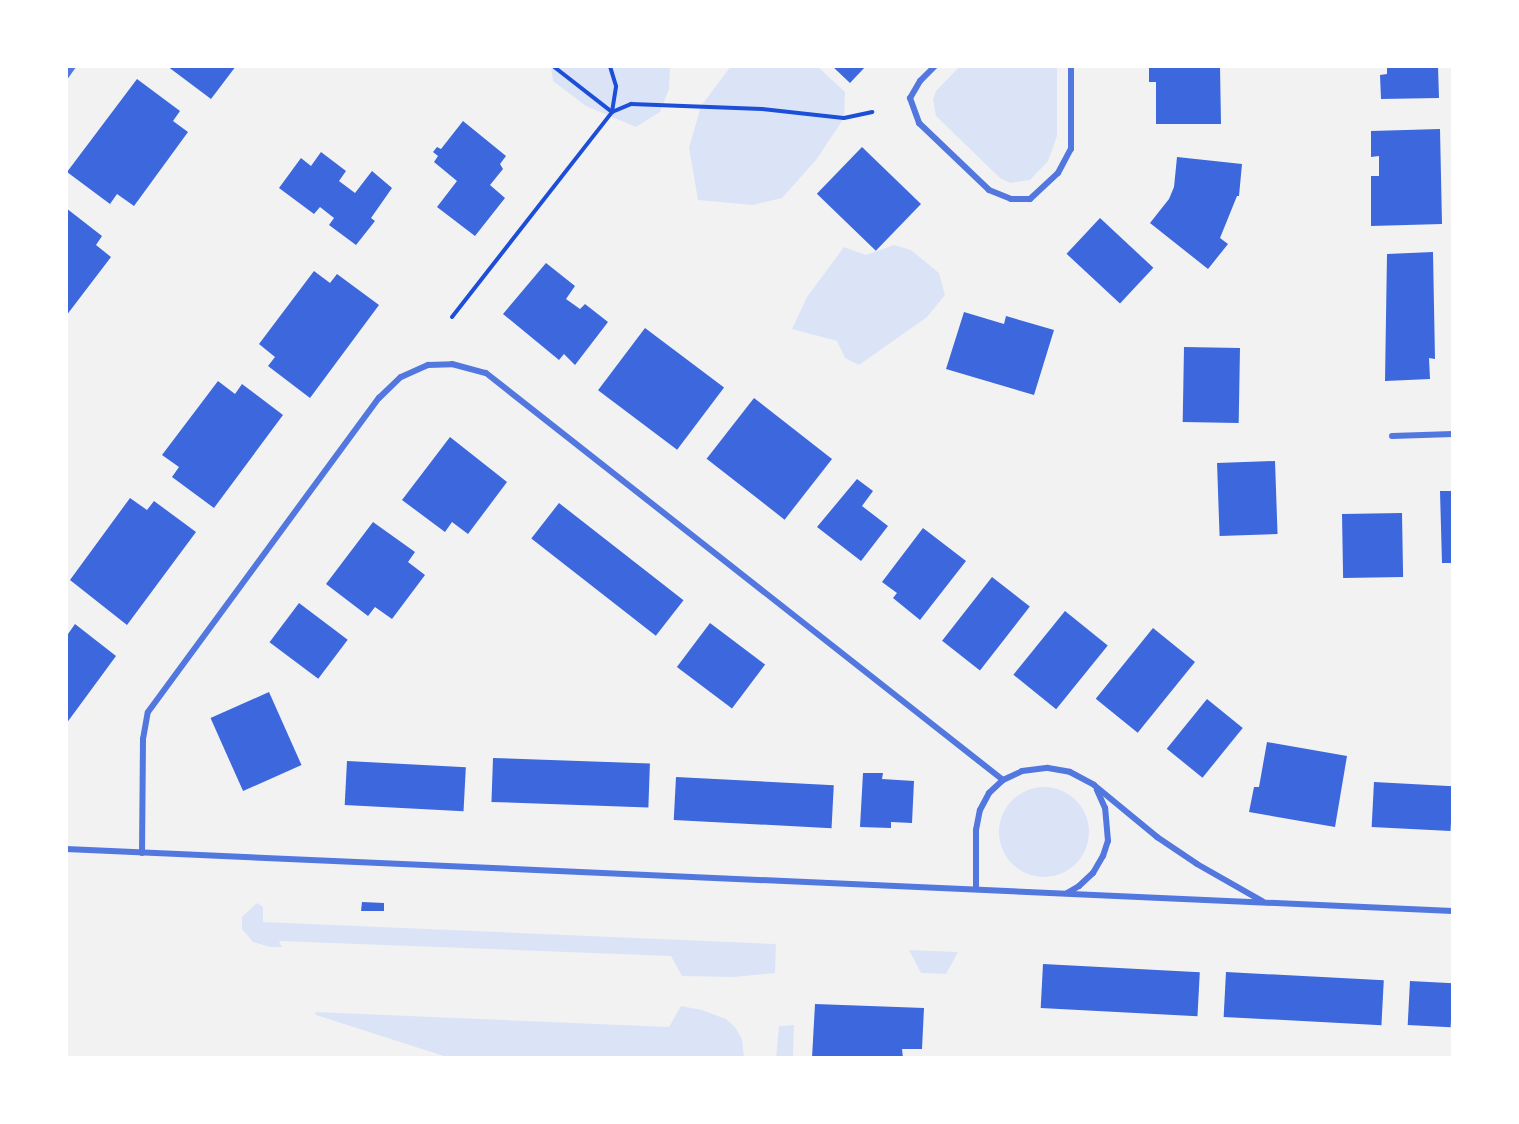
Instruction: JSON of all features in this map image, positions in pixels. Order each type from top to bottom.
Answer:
[{"type":"street","points":[[66,76],[73,66]]},
{"type":"street","points":[[934,66],[920,81],[910,98],[919,123],[989,190],[1011,199],[1030,199],[1058,173],[1071,149],[1071,66]]},
{"type":"street","points":[[142,853],[143,739],[148,712],[379,398],[401,377],[428,365],[452,364],[486,373],[1003,780]]},
{"type":"street","points":[[1392,436],[1453,434]]},
{"type":"street","points":[[976,889],[976,830],[980,810],[989,793],[1003,780],[1022,771],[1048,768],[1070,772],[1096,788],[1157,837],[1197,864],[1265,903]]},
{"type":"street","points":[[1066,893],[1079,886],[1093,873],[1103,856],[1108,841],[1105,808],[1096,788]]},
{"type":"street","points":[[66,849],[1453,910]]},
{"type":"path","points":[[553,66],[612,112]]},
{"type":"path","points":[[610,66],[616,86],[612,112]]},
{"type":"path","points":[[452,317],[612,112],[631,104],[762,109],[844,118],[872,112]]},
{"type":"shaded area","points":[[551,66],[670,66],[669,89],[660,112],[636,127],[586,106],[553,81]]},
{"type":"shaded area","points":[[731,66],[817,66],[845,92],[844,118],[816,160],[782,198],[753,205],[698,200],[689,148],[701,106]]},
{"type":"shaded area","points":[[960,66],[1057,66],[1057,136],[1048,161],[1030,180],[1010,183],[1000,178],[936,116],[933,100],[936,91]]},
{"type":"shaded area","points":[[894,245],[911,250],[939,273],[945,295],[927,317],[859,365],[845,358],[837,341],[792,329],[807,297],[844,247],[866,255]]},
{"type":"shaded area","points":[[1035,787],[1053,787],[1069,794],[1082,807],[1089,823],[1089,841],[1082,857],[1069,870],[1053,877],[1035,877],[1019,870],[1006,857],[999,841],[999,823],[1006,807],[1019,794]]},
{"type":"shaded area","points":[[257,903],[263,907],[263,922],[776,944],[775,973],[734,977],[682,976],[671,956],[279,941],[282,947],[270,947],[253,942],[242,929],[242,917]]},
{"type":"shaded area","points":[[909,950],[958,952],[946,974],[921,973]]},
{"type":"shaded area","points":[[681,1006],[702,1010],[726,1019],[735,1027],[742,1039],[744,1058],[450,1058],[316,1015],[315,1012],[669,1027]]},
{"type":"shaded area","points":[[794,1025],[793,1058],[776,1058],[779,1026]]},
{"type":"building","points":[[167,66],[236,66],[211,99]]},
{"type":"building","points":[[832,66],[866,66],[850,83]]},
{"type":"building","points":[[1149,66],[1220,66],[1221,124],[1156,124],[1156,82],[1149,82]]},
{"type":"building","points":[[1387,66],[1438,66],[1439,98],[1381,99],[1380,75],[1387,74]]},
{"type":"building","points":[[137,79],[180,111],[173,121],[188,132],[134,206],[117,194],[110,204],[67,172]]},
{"type":"building","points":[[463,121],[506,156],[500,164],[503,169],[490,185],[505,198],[475,236],[437,207],[457,181],[434,162],[438,156],[433,152],[437,147],[441,149]]},
{"type":"building","points":[[1440,129],[1442,224],[1371,226],[1371,176],[1379,176],[1379,156],[1371,157],[1371,131]]},
{"type":"building","points":[[862,147],[921,204],[876,251],[817,194]]},
{"type":"building","points":[[321,152],[346,171],[339,181],[355,193],[372,171],[392,188],[371,218],[375,221],[356,245],[329,225],[334,218],[320,207],[314,214],[279,188],[301,158],[311,166]]},
{"type":"building","points":[[1177,157],[1242,164],[1239,196],[1237,196],[1220,238],[1228,244],[1208,269],[1150,223],[1169,199],[1174,187]]},
{"type":"building","points":[[66,208],[102,236],[96,245],[111,257],[66,316]]},
{"type":"building","points":[[1100,218],[1153,268],[1120,304],[1067,254]]},
{"type":"building","points":[[1433,252],[1435,359],[1429,358],[1430,379],[1385,381],[1387,254]]},
{"type":"building","points":[[546,263],[575,286],[566,299],[580,309],[585,304],[608,322],[575,365],[564,354],[559,360],[503,314]]},
{"type":"building","points":[[314,271],[330,283],[337,274],[379,305],[310,398],[268,366],[275,357],[259,344]]},
{"type":"building","points":[[964,312],[1004,324],[1006,316],[1054,330],[1034,395],[946,369]]},
{"type":"building","points":[[645,328],[724,388],[677,450],[598,390]]},
{"type":"building","points":[[1184,347],[1240,348],[1239,423],[1183,422]]},
{"type":"building","points":[[218,381],[235,394],[242,384],[283,415],[214,508],[172,477],[179,467],[162,455]]},
{"type":"building","points":[[754,398],[832,459],[785,520],[707,459]]},
{"type":"building","points":[[450,437],[507,482],[468,534],[452,522],[445,532],[402,500]]},
{"type":"building","points":[[1275,461],[1278,534],[1220,536],[1217,463]]},
{"type":"building","points":[[857,479],[873,491],[862,506],[888,526],[861,561],[817,527]]},
{"type":"building","points":[[1440,491],[1453,491],[1453,563],[1442,563]]},
{"type":"building","points":[[130,498],[147,510],[154,501],[196,532],[127,625],[70,580]]},
{"type":"building","points":[[559,503],[684,600],[656,636],[531,538]]},
{"type":"building","points":[[1402,513],[1403,577],[1343,578],[1342,514]]},
{"type":"building","points":[[373,522],[415,552],[408,562],[425,575],[392,619],[375,607],[368,616],[326,584]]},
{"type":"building","points":[[923,528],[966,561],[920,620],[893,598],[897,593],[882,582]]},
{"type":"building","points":[[992,577],[1030,607],[980,670],[942,641]]},
{"type":"building","points":[[299,603],[348,640],[318,679],[270,642]]},
{"type":"building","points":[[1065,611],[1108,646],[1056,709],[1013,675]]},
{"type":"building","points":[[710,623],[765,665],[732,708],[677,667]]},
{"type":"building","points":[[75,624],[116,656],[66,724],[66,633],[68,634]]},
{"type":"building","points":[[1153,628],[1195,662],[1138,733],[1096,699]]},
{"type":"building","points":[[269,692],[302,765],[243,791],[211,718]]},
{"type":"building","points":[[1207,699],[1243,728],[1202,778],[1167,749]]},
{"type":"building","points":[[1267,742],[1347,756],[1335,827],[1249,812],[1254,787],[1259,787]]},
{"type":"building","points":[[493,758],[650,763],[648,807],[491,802]]},
{"type":"building","points":[[347,761],[466,767],[464,811],[345,805]]},
{"type":"building","points":[[863,773],[883,773],[882,779],[914,781],[912,823],[891,822],[891,828],[860,827]]},
{"type":"building","points":[[676,777],[834,785],[832,828],[674,820]]},
{"type":"building","points":[[1374,782],[1453,786],[1451,831],[1372,827]]},
{"type":"building","points":[[362,902],[384,903],[384,911],[361,911]]},
{"type":"building","points":[[1043,964],[1200,972],[1197,1016],[1041,1008]]},
{"type":"building","points":[[1226,972],[1384,980],[1381,1025],[1224,1017]]},
{"type":"building","points":[[1410,981],[1453,983],[1451,1027],[1408,1025]]},
{"type":"building","points":[[815,1004],[924,1008],[922,1049],[902,1049],[903,1058],[812,1058]]}]
